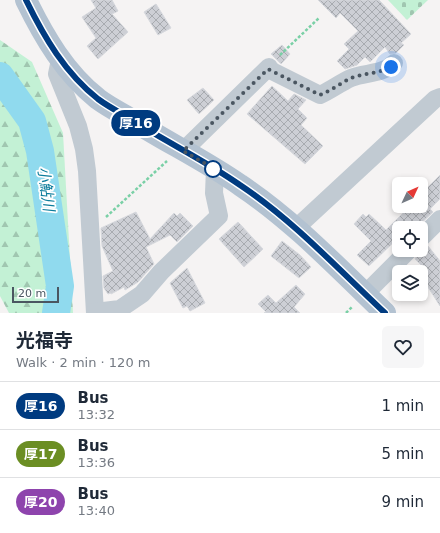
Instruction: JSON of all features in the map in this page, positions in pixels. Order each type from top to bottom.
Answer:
[{"type":"main road","points":[[26,0],[42,34],[60,60],[98,99],[240,185],[296,228],[385,313]]},
{"type":"street","points":[[60,60],[57,74],[78,126],[84,148],[87,171],[95,312],[120,309],[142,294],[160,272],[219,216],[214,193],[215,169]]},
{"type":"street","points":[[183,151],[268,68],[320,95],[332,90],[350,79],[382,72],[394,63]]},
{"type":"street","points":[[296,228],[434,99],[440,97]]},
{"type":"street","points":[[428,231],[440,219]]},
{"type":"street","points":[[365,294],[402,257]]},
{"type":"path","points":[[268,68],[319,18]]},
{"type":"path","points":[[117,207],[157,170]]},
{"type":"green space","points":[[388,0],[428,0],[407,20]]},
{"type":"green space","points":[[0,40],[32,62],[63,133],[73,313],[9,313],[0,296]]},
{"type":"building","points":[[91,0],[112,0],[118,11],[112,14],[128,32],[98,59],[87,46],[96,38],[82,17],[96,8]]},
{"type":"building","points":[[318,0],[379,0],[411,34],[401,43],[404,45],[396,53],[390,54],[385,47],[370,62],[365,57],[357,65],[345,69],[337,61],[349,49],[344,44],[358,31],[340,13],[336,18]]},
{"type":"building","points":[[156,4],[171,28],[158,35],[144,12]]},
{"type":"building","points":[[282,45],[290,54],[281,64],[271,54]]},
{"type":"building","points":[[272,86],[288,101],[294,94],[306,100],[298,109],[307,118],[301,125],[323,146],[305,164],[247,114]]},
{"type":"building","points":[[203,88],[214,100],[199,114],[187,100]]},
{"type":"building","points":[[440,175],[440,199],[430,209],[433,212],[423,221],[395,221],[403,213],[428,213],[428,187]]},
{"type":"building","points":[[136,212],[150,239],[174,213],[177,216],[180,213],[193,226],[177,242],[170,235],[146,247],[154,264],[138,282],[125,290],[124,287],[111,294],[108,294],[104,288],[103,276],[113,271],[102,246],[101,228]]},
{"type":"building","points":[[363,214],[366,217],[369,214],[386,230],[392,224],[392,244],[369,266],[357,255],[371,241],[354,224]]},
{"type":"building","points":[[238,222],[263,249],[244,267],[219,239]]},
{"type":"building","points":[[282,241],[300,255],[311,267],[299,278],[271,256]]},
{"type":"building","points":[[428,246],[440,261],[440,306],[428,287],[428,265],[421,265],[415,259],[416,257],[428,257]]},
{"type":"building","points":[[187,268],[205,303],[190,311],[187,306],[183,308],[170,283]]},
{"type":"building","points":[[296,285],[305,294],[294,307],[300,313],[264,313],[266,312],[258,304],[268,295],[276,303]]},
{"type":"waterway","name":"小鮎川","points":[[0,76],[32,121],[40,151],[60,286],[56,313]]},
{"type":"bus line","name":"厚16","points":[[26,0],[42,34],[60,60],[98,99],[240,185],[296,228],[385,313]]},
{"type":"route","points":[[213,169],[215,169],[183,151],[268,69],[320,95],[332,90],[350,79],[382,72],[391,67]]}]
